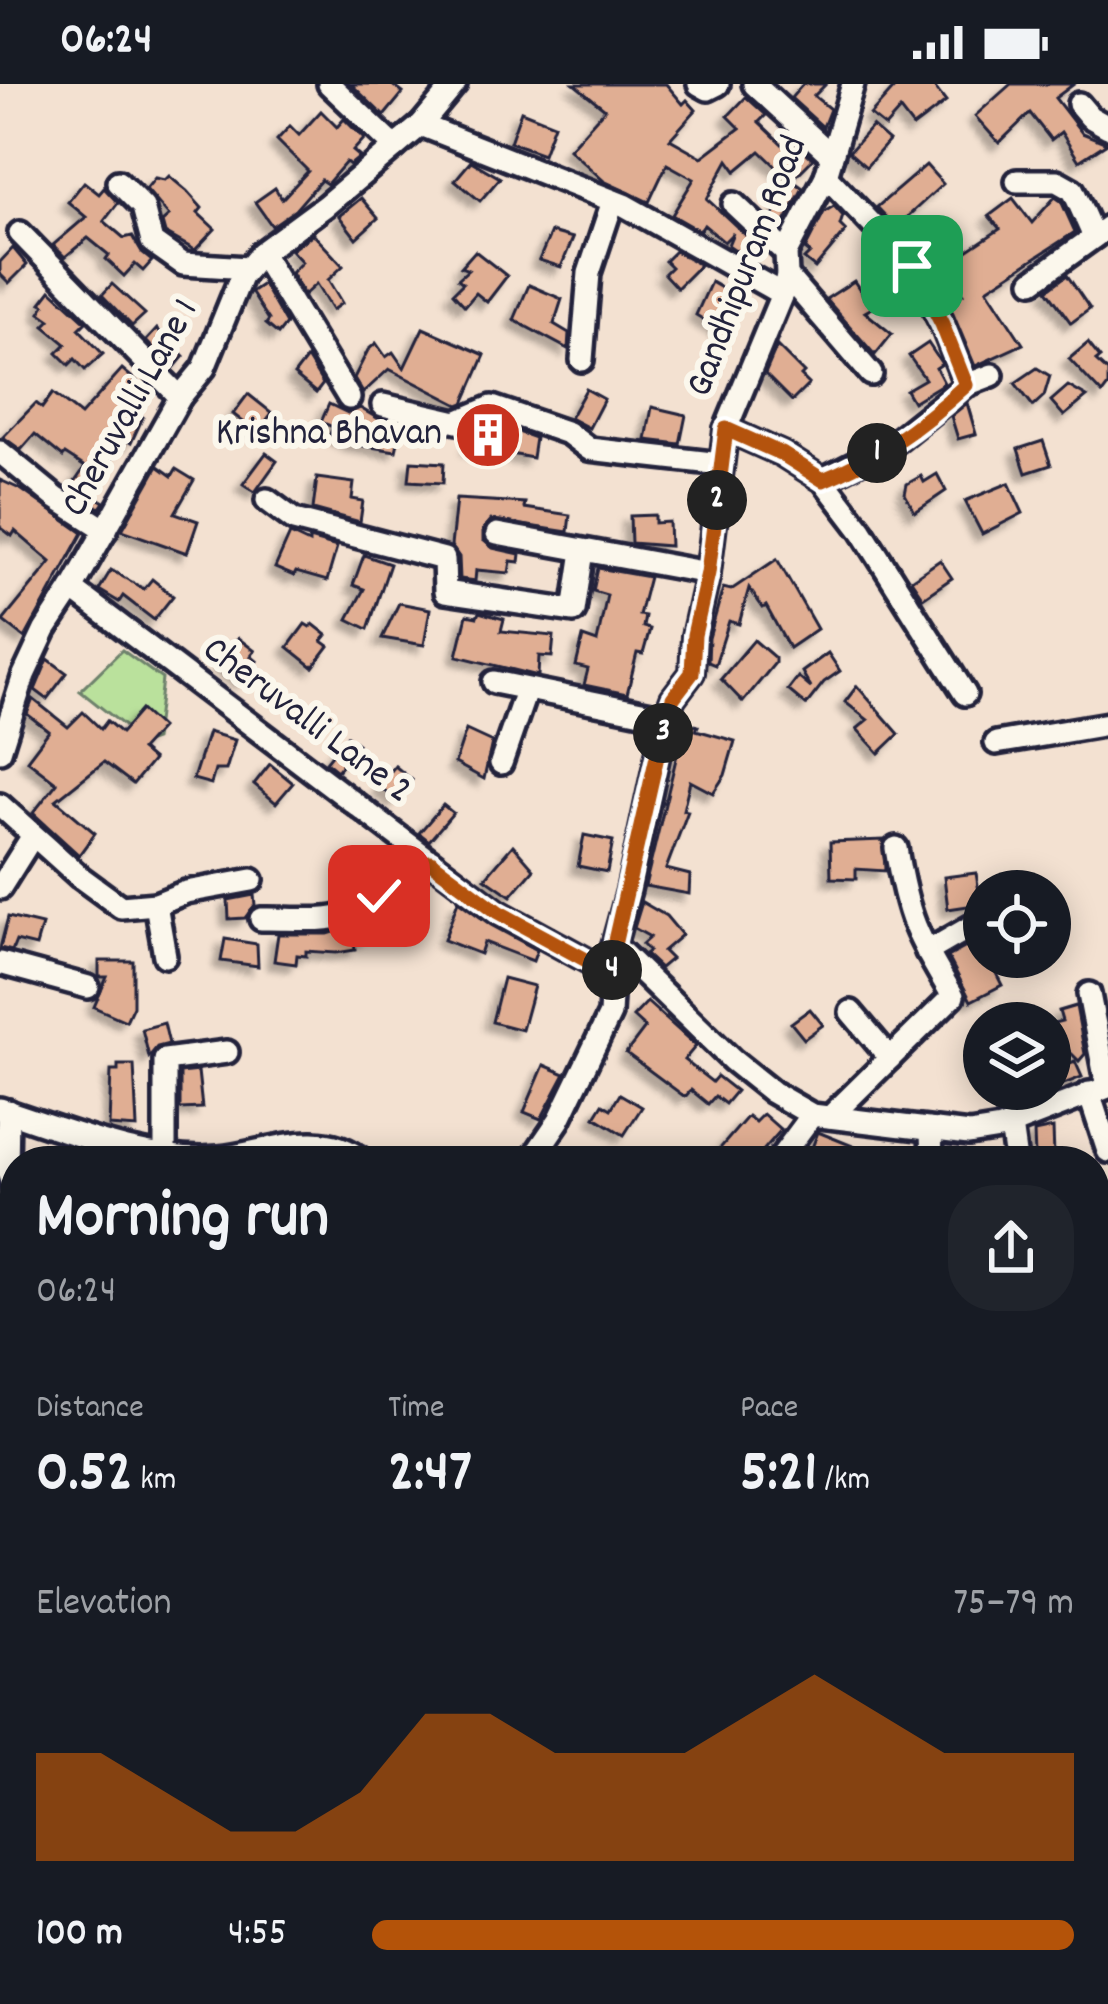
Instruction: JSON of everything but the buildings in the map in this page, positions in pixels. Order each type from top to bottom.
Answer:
[{"type":"street","points":[[329,84],[395,147]]},
{"type":"street","name":"Cheruvalli Lane 1","points":[[0,751],[4,721],[45,630],[78,593],[106,530],[179,397],[204,368],[241,277],[254,260],[421,125],[455,84]]},
{"type":"street","points":[[699,84],[708,88],[718,84]]},
{"type":"street","points":[[754,84],[912,266],[966,385]]},
{"type":"street","name":"Gandhipuram Road","points":[[541,1146],[559,1120],[610,1014],[614,945],[666,717],[673,698],[692,673],[726,429],[829,166],[853,84]]},
{"type":"street","points":[[1079,104],[1108,127]]},
{"type":"street","points":[[421,125],[785,274]]},
{"type":"street","points":[[1017,182],[1057,181],[1073,190],[1101,231],[1033,281]]},
{"type":"street","points":[[118,182],[143,207],[152,242],[183,264],[254,260],[349,398]]},
{"type":"street","points":[[582,360],[589,273],[613,201]]},
{"type":"street","points":[[734,204],[785,274],[871,374]]},
{"type":"street","points":[[20,233],[179,397]]},
{"type":"street","points":[[912,266],[940,237]]},
{"type":"street","points":[[823,480],[891,445],[966,385],[992,375]]},
{"type":"street","points":[[383,405],[457,422],[492,407],[568,433],[589,449],[721,464]]},
{"type":"street","points":[[726,429],[782,454],[823,480],[862,531],[965,694]]},
{"type":"street","points":[[0,452],[56,498],[106,530]]},
{"type":"street","points":[[266,500],[294,520],[445,559],[446,592],[574,611],[583,551]]},
{"type":"street","points":[[497,534],[708,573]]},
{"type":"street","name":"Cheruvalli Lane 2","points":[[78,593],[498,912],[612,974]]},
{"type":"street","points":[[494,682],[666,717]]},
{"type":"street","points":[[501,763],[526,691]]},
{"type":"street","points":[[996,743],[1108,724]]},
{"type":"street","points":[[0,887],[12,822],[121,908],[252,880]]},
{"type":"street","points":[[792,1146],[953,996],[914,932],[904,903],[896,848]]},
{"type":"street","points":[[261,919],[346,915],[379,896],[410,864],[431,862]]},
{"type":"street","points":[[156,904],[165,956]]},
{"type":"street","points":[[927,952],[963,932]]},
{"type":"street","points":[[614,945],[732,1060],[772,1092],[821,1116],[969,1134],[1011,1125],[1101,1089]]},
{"type":"street","points":[[0,963],[88,987]]},
{"type":"street","points":[[1089,994],[1107,1146]]},
{"type":"street","points":[[851,1012],[890,1058]]},
{"type":"street","points":[[165,1146],[164,1060],[227,1052]]},
{"type":"street","points":[[6,1146],[4,1110],[130,1146]]},
{"type":"street","points":[[1011,1125],[1014,1146]]},
{"type":"street","points":[[931,1132],[931,1146]]},
{"type":"street","points":[[269,1146],[286,1142],[334,1146]]},
{"type":"green space","points":[[122,650],[162,679],[155,740],[146,743],[80,691]]},
{"type":"place","name":"Krishna Bhavan","points":[[488,435]]},
{"type":"route","points":[[379,896],[410,864],[431,862],[498,912],[612,974],[614,945],[666,717],[673,698],[692,673],[726,429],[782,454],[823,480],[891,445],[935,413],[966,385],[912,266]]}]
